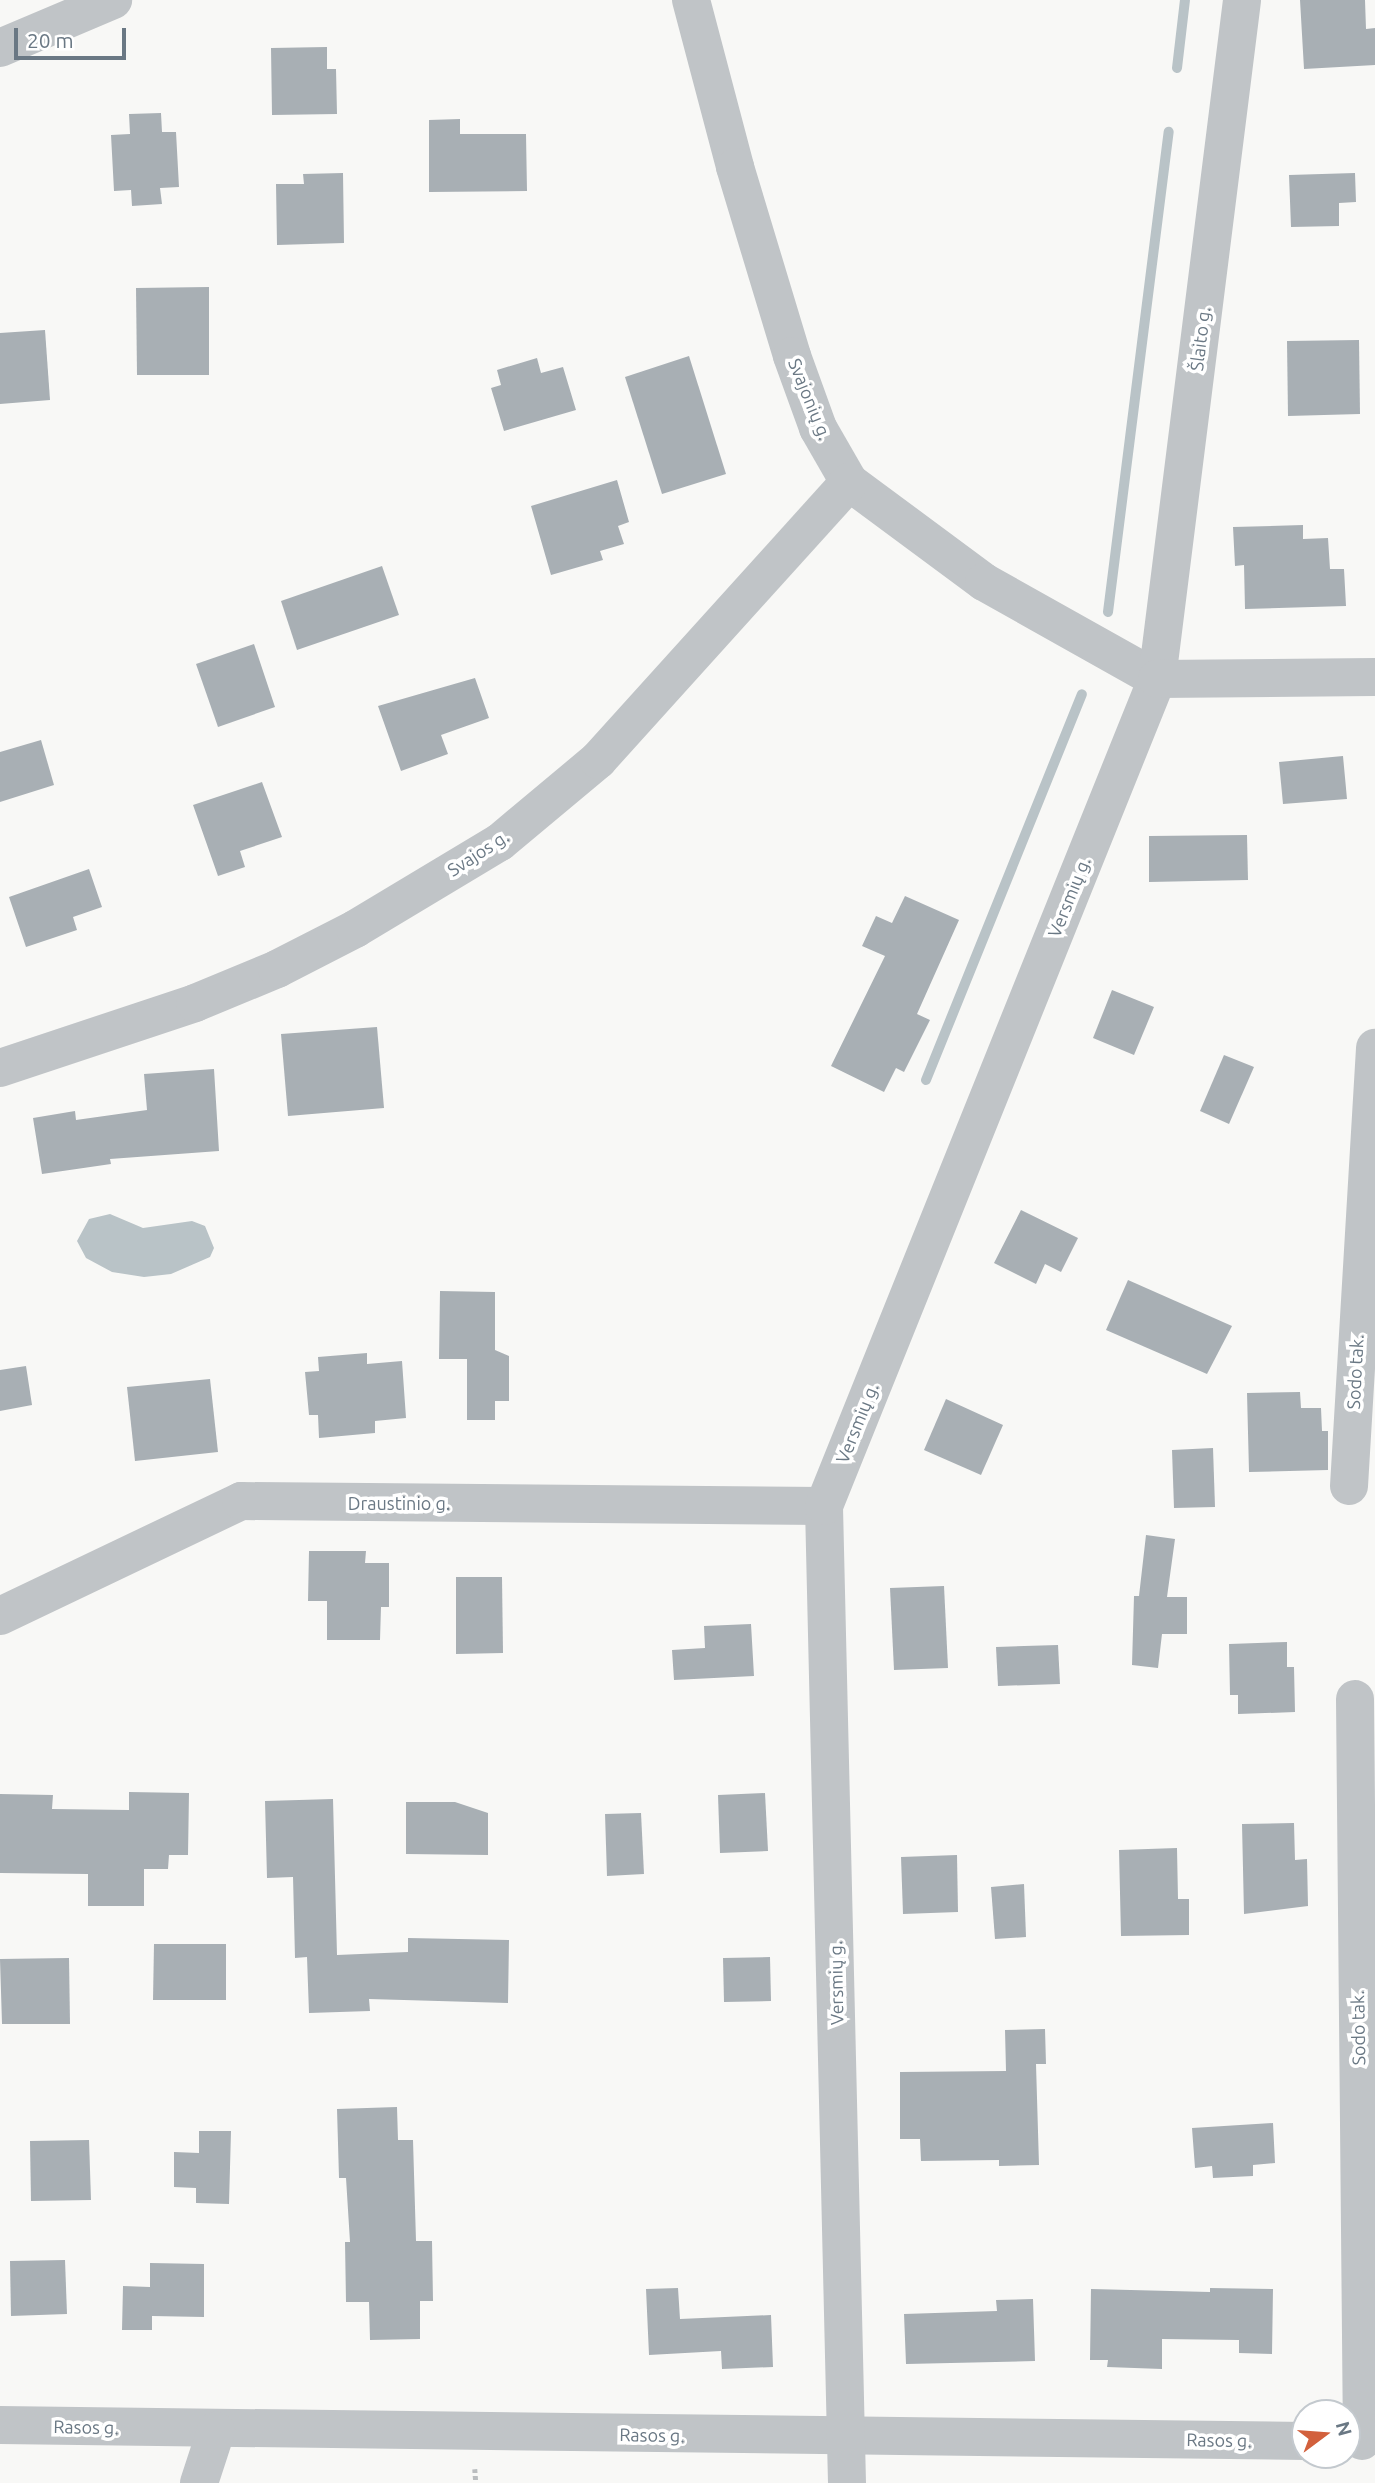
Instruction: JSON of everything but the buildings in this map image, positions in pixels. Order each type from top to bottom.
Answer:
[{"type":"street","points":[[0,48],[113,0]]},
{"type":"street","name":"Svajonių g.","points":[[691,0],[735,167],[792,356],[818,428],[849,482],[984,582],[1157,679]]},
{"type":"street","name":"Šlaito g.","points":[[1157,679],[1242,0]]},
{"type":"street","name":"Svajos g.","points":[[0,1068],[195,1003],[277,969],[355,929],[500,842],[598,761],[849,482]]},
{"type":"street","points":[[1157,679],[1375,677]]},
{"type":"street","name":"Versmių g.","points":[[847,2483],[824,1506],[1157,679]]},
{"type":"street","name":"Sodo tak.","points":[[1349,1486],[1375,1048]]},
{"type":"street","name":"Draustinio g.","points":[[0,1616],[241,1501],[824,1506]]},
{"type":"street","name":"Sodo tak.","points":[[1355,1699],[1361,2399]]},
{"type":"street","name":"Rasos g.","points":[[0,2426],[216,2431],[1291,2441]]},
{"type":"street","points":[[199,2483],[216,2431]]},
{"type":"shaded area","points":[[110,1214],[143,1228],[192,1221],[205,1226],[214,1248],[210,1257],[171,1274],[144,1277],[112,1272],[86,1258],[77,1241],[89,1219]]},
{"type":"waterway","points":[[1177,68],[1185,0]]},
{"type":"waterway","points":[[1108,612],[1169,132]]},
{"type":"waterway","points":[[926,1080],[1082,694]]}]
